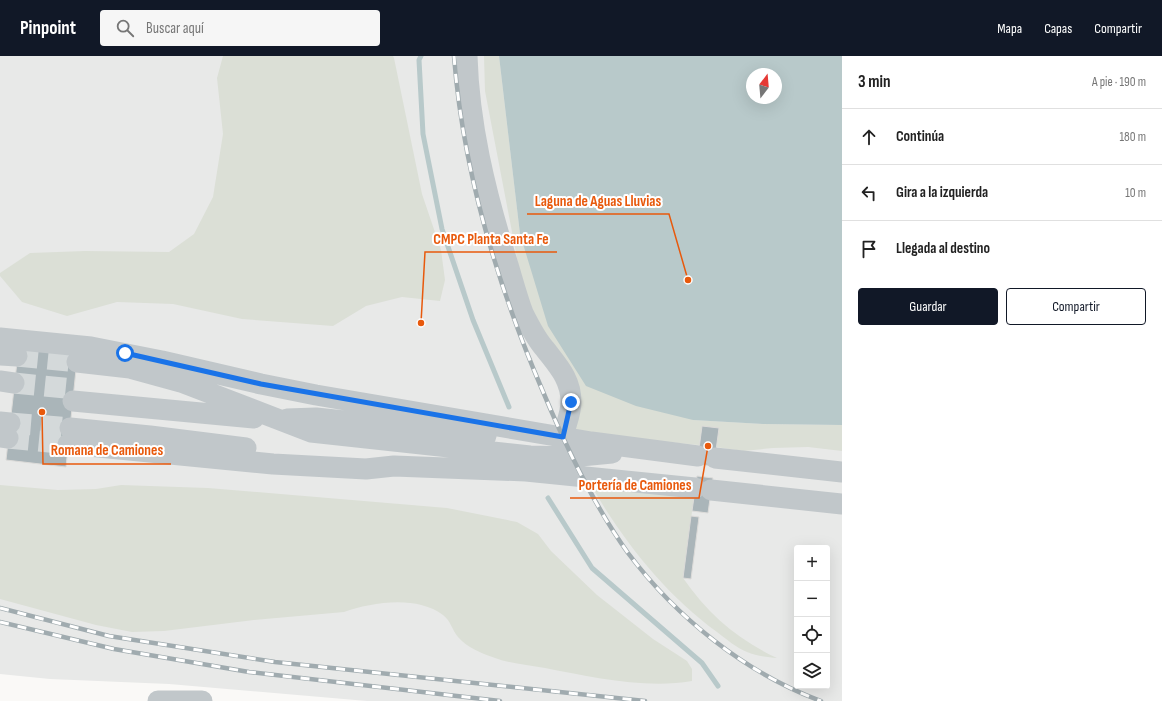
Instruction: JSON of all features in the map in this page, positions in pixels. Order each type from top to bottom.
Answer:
[{"type":"lane","points":[[467,56],[472,112],[483,175],[511,274],[524,313],[531,327],[544,349],[567,378],[570,387],[570,415],[563,437]]},
{"type":"lane","points":[[0,338],[56,342],[125,353],[261,384],[563,437],[640,449],[842,472]]},
{"type":"lane","points":[[77,362],[130,368],[156,374],[206,391],[311,432],[530,456],[570,457],[640,449]]},
{"type":"lane","points":[[74,395],[281,420]]},
{"type":"lane","points":[[69,436],[273,464],[366,469],[394,466],[526,471],[842,504]]},
{"type":"lane","points":[[815,501],[819,470]]},
{"type":"lane","points":[[158,701],[202,701]]},
{"type":"shaded area","points":[[0,56],[842,56],[842,701],[367,701],[169,684],[50,679],[0,674]]},
{"type":"shaded area","points":[[223,56],[393,56],[422,194],[441,250],[445,280],[440,301],[402,297],[366,306],[333,326],[242,319],[173,304],[117,302],[67,316],[22,302],[0,276],[0,273],[30,253],[85,251],[169,252],[194,234],[213,197],[223,134],[217,78]]},
{"type":"shaded area","points":[[484,56],[499,56],[520,234],[693,420],[763,424],[842,425],[842,451],[808,447],[743,451],[716,447],[718,428],[702,426],[699,445],[573,433],[573,420],[521,279],[485,91]]},
{"type":"shaded area","points":[[499,56],[842,56],[842,425],[763,424],[693,420],[636,406],[586,386],[548,326],[520,234]]},
{"type":"shaded area","points":[[0,485],[58,490],[96,489],[121,485],[208,488],[447,508],[517,522],[538,534],[551,551],[597,595],[653,639],[687,661],[692,669],[692,681],[656,684],[618,681],[501,660],[480,652],[461,641],[448,620],[443,615],[432,609],[408,603],[381,603],[355,608],[344,612],[254,620],[164,631],[132,632],[96,625],[0,599]]},
{"type":"shaded area","points":[[592,487],[694,497],[683,578],[703,603],[725,625],[749,643],[777,658],[754,654],[739,648],[698,617],[680,601],[647,566],[632,547]]},
{"type":"building","points":[[19,344],[78,350],[66,467],[6,460]]},
{"type":"building","points":[[702,426],[719,428],[714,466],[697,464]]},
{"type":"building","points":[[697,476],[713,478],[708,513],[692,511]]},
{"type":"building","points":[[691,516],[699,517],[691,579],[683,578]]},
{"type":"waterway","points":[[421,56],[419,60],[423,134],[442,229],[473,320],[509,407]]},
{"type":"waterway","points":[[548,498],[592,568],[702,663],[718,686]]},
{"type":"tunnel","points":[[17,356],[77,362]]},
{"type":"tunnel","points":[[14,383],[74,389]]},
{"type":"tunnel","points":[[10,423],[70,428]]},
{"type":"tunnel","points":[[8,438],[68,444]]},
{"type":"railway","points":[[454,56],[465,143],[485,229],[498,271],[527,354],[571,456],[592,496],[628,553],[647,577],[690,621],[739,659],[793,689],[821,701]]},
{"type":"railway","points":[[0,608],[109,636],[275,662],[645,701]]},
{"type":"railway","points":[[0,622],[114,649],[249,672],[500,701]]},
{"type":"place","name":"Laguna de Aguas Lluvias","points":[[688,280]]},
{"type":"place","name":"CMPC Planta Santa Fe","points":[[421,323]]},
{"type":"place","name":"Romana de Camiones","points":[[42,412]]},
{"type":"place","name":"Portería de Camiones","points":[[708,446]]},
{"type":"route","points":[[125,353],[261,384],[563,437],[565,426],[570,415],[571,402]]}]
